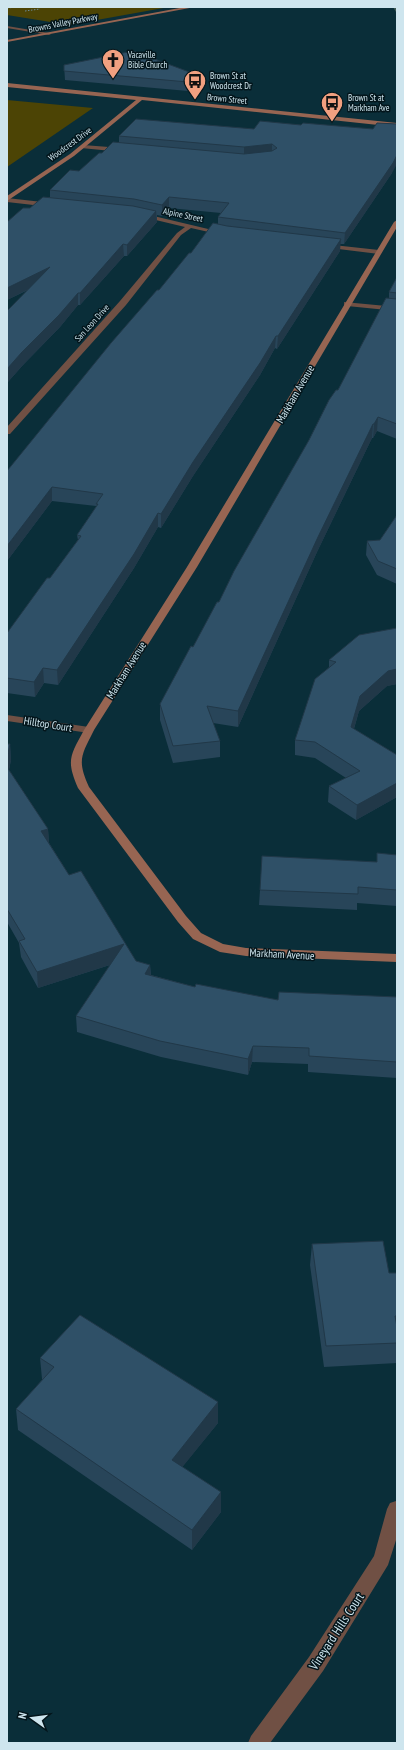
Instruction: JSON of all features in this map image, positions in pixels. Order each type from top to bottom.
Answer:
[{"type":"street","name":"Browns Valley Parkway","points":[[7,42],[193,7]]},
{"type":"street","points":[[7,27],[49,34]]},
{"type":"street","name":"Brown Street","points":[[7,85],[140,100],[397,125]]},
{"type":"street","name":"Woodcrest Drive","points":[[7,200],[83,147],[140,100]]},
{"type":"street","points":[[83,147],[131,151]]},
{"type":"street","points":[[7,200],[62,206]]},
{"type":"street","name":"Alpine Street","points":[[134,214],[227,234]]},
{"type":"street","name":"Markham Avenue","points":[[397,222],[196,560],[89,730],[75,757],[74,767],[84,788],[182,919],[197,936],[220,948],[246,952],[397,958]]},
{"type":"street","name":"San Leon Drive","points":[[7,432],[123,303],[179,234],[190,226]]},
{"type":"street","points":[[313,245],[378,252]]},
{"type":"street","points":[[348,304],[397,309]]},
{"type":"street","name":"Hilltop Court","points":[[7,718],[89,730]]},
{"type":"street","name":"Vineyard Hills Court","points":[[258,1743],[316,1664],[382,1559],[396,1508]]},
{"type":"path","points":[[7,8],[17,7]]},
{"type":"shaded area","points":[[7,7],[169,7],[69,25],[7,15]]},
{"type":"shaded area","points":[[7,100],[93,108],[7,167]]},
{"type":"building","points":[[133,51],[200,76],[199,83],[64,71],[64,65]]},
{"type":"building","points":[[136,119],[254,129],[260,121],[373,129],[377,123],[397,124],[397,155],[345,233],[218,217],[229,203],[169,197],[162,205],[134,199],[50,190],[70,170],[79,171],[99,153],[102,153],[113,142],[244,154],[272,151],[277,148],[272,144],[244,147],[119,136]]},
{"type":"building","points":[[43,197],[133,206],[156,211],[127,245],[123,244],[80,293],[78,293],[7,369],[7,311],[50,267],[7,288],[7,222],[23,208],[30,208]]},
{"type":"building","points":[[213,223],[227,226],[341,239],[193,462],[161,514],[158,513],[134,554],[57,670],[43,668],[34,682],[7,678],[7,633],[47,578],[50,578],[81,536],[77,535],[103,494],[52,487],[7,546],[7,471],[111,343],[157,290],[159,290],[189,253],[191,253]]},
{"type":"building","points":[[397,277],[397,293],[389,292]]},
{"type":"building","points":[[386,298],[397,299],[397,424],[378,417],[373,424],[318,537],[238,711],[207,706],[220,741],[173,746],[160,704],[191,646],[193,647],[217,602],[219,602],[234,571],[309,440],[329,400],[336,390],[338,390]]},
{"type":"building","points":[[397,515],[397,569],[378,561],[367,541],[380,540]]},
{"type":"building","points":[[397,628],[397,669],[388,671],[360,696],[351,727],[397,755],[397,783],[357,805],[329,786],[360,771],[315,742],[295,740],[315,679],[336,662],[329,660],[359,635]]},
{"type":"building","points":[[7,744],[10,744],[7,758]]},
{"type":"building","points":[[7,767],[48,829],[41,831],[69,875],[81,871],[136,961],[150,965],[145,974],[195,987],[196,984],[278,1000],[279,992],[397,997],[397,1062],[309,1056],[309,1048],[253,1046],[248,1059],[160,1041],[76,1016],[124,944],[37,972],[19,941],[25,939],[7,909]]},
{"type":"building","points":[[377,853],[397,855],[397,890],[358,887],[358,894],[260,890],[262,856],[377,862]]},
{"type":"building","points":[[383,1241],[389,1273],[397,1273],[397,1316],[395,1316],[397,1343],[326,1346],[312,1244]]},
{"type":"building","points":[[80,1315],[218,1402],[172,1460],[221,1492],[192,1530],[16,1409],[54,1367],[40,1358]]},
{"type":"waterway","points":[[395,7],[397,11]]},
{"type":"place","name":"Vacaville Bible Church","points":[[113,80]]},
{"type":"place","name":"Brown St at Woodcrest Dr","points":[[195,100]]},
{"type":"place","name":"Brown St at Markham Ave","points":[[332,122]]}]
